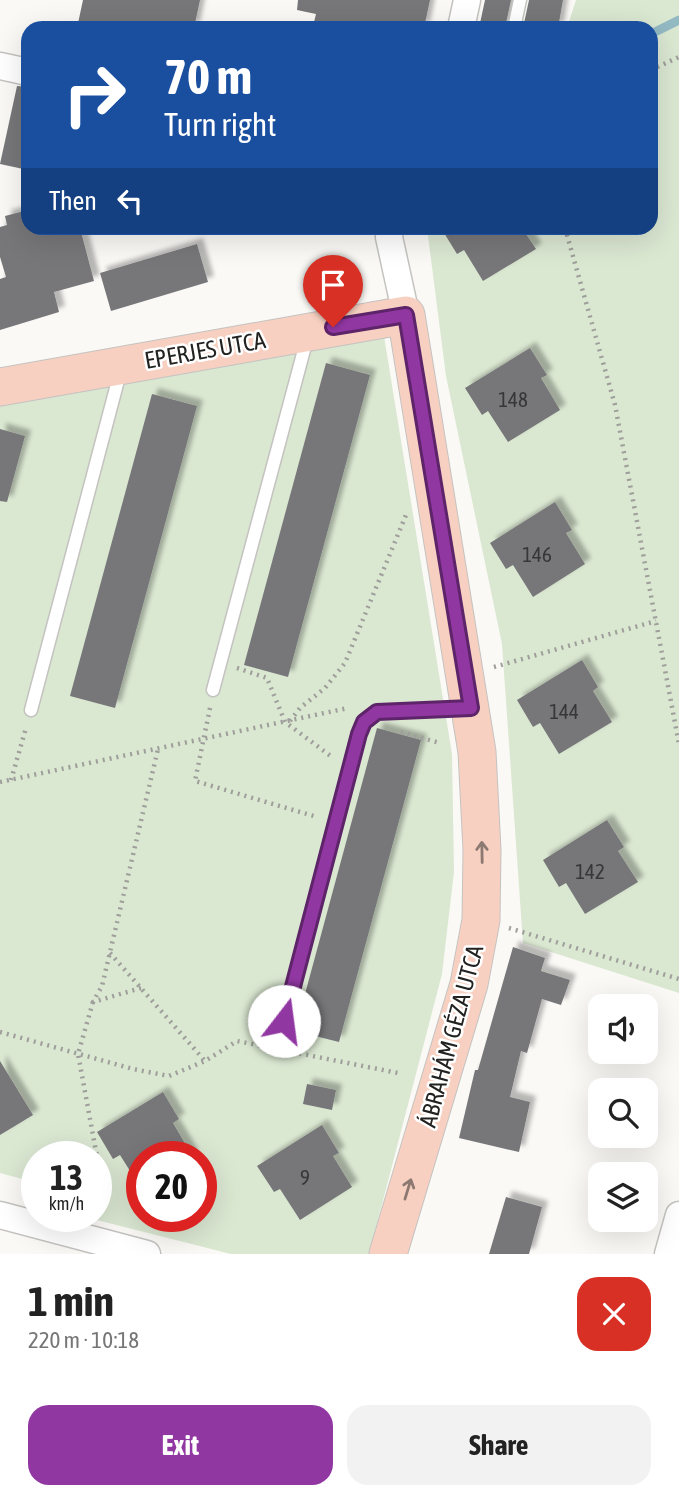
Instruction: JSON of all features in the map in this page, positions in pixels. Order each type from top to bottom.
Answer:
[{"type":"street","points":[[462,21],[467,0]]},
{"type":"street","points":[[0,66],[21,70]]},
{"type":"street","points":[[389,235],[406,315]]},
{"type":"street","name":"EPERJES UTCA","points":[[0,387],[406,315]]},
{"type":"street","name":"ÁBRAHÁM GÉZA UTCA","points":[[388,1254],[469,984],[481,920],[482,850],[477,752],[406,315]]},
{"type":"street","points":[[0,1214],[81,1246],[147,1254]]},
{"type":"street","points":[[668,1254],[679,1215]]},
{"type":"lane","points":[[516,21],[520,0]]},
{"type":"lane","points":[[213,690],[309,332]]},
{"type":"lane","points":[[30,710],[122,365]]},
{"type":"lane","points":[[284,1021],[364,722],[377,712],[468,692]]},
{"type":"path","points":[[658,67],[679,57]]},
{"type":"path","points":[[567,235],[615,405],[679,744]]},
{"type":"path","points":[[288,721],[325,688],[345,663],[407,514]]},
{"type":"path","points":[[468,692],[656,621]]},
{"type":"path","points":[[221,663],[267,678],[288,721],[350,771]]},
{"type":"path","points":[[213,690],[195,781],[337,823]]},
{"type":"path","points":[[0,782],[353,707]]},
{"type":"path","points":[[11,780],[30,710]]},
{"type":"path","points":[[94,1141],[78,1054],[93,1002],[102,986],[158,749]]},
{"type":"path","points":[[481,920],[679,979]]},
{"type":"path","points":[[110,953],[205,1061]]},
{"type":"path","points":[[93,1002],[141,988]]},
{"type":"path","points":[[0,1032],[169,1076],[205,1061],[237,1041],[398,1073]]},
{"type":"green space","points":[[576,0],[679,0],[679,993],[523,943],[502,644],[446,376],[428,235],[658,235],[658,21],[569,21]]},
{"type":"green space","points":[[383,330],[452,754],[454,872],[442,974],[369,1254],[231,1254],[144,1232],[217,1232],[217,1141],[126,1141],[126,1227],[112,1224],[112,1141],[21,1141],[21,1179],[0,1173],[0,401]]},
{"type":"building","points":[[83,0],[200,0],[196,21],[78,21]]},
{"type":"building","points":[[298,0],[430,0],[426,21],[314,21],[316,14],[297,10]]},
{"type":"building","points":[[485,0],[511,0],[506,21],[480,21]]},
{"type":"building","points":[[529,0],[563,0],[559,21],[524,21]]},
{"type":"building","points":[[17,86],[21,86],[21,168],[0,164]]},
{"type":"building","points":[[21,212],[21,235],[82,235],[94,281],[54,292],[59,312],[0,330],[0,279],[6,277],[0,257],[0,227],[7,225],[5,216]]},
{"type":"building","points":[[445,235],[527,235],[536,249],[483,281],[464,250],[457,254]]},
{"type":"building","points":[[197,244],[208,282],[111,311],[100,273]]},
{"type":"building","points":[[530,348],[547,375],[541,378],[560,410],[508,442],[488,411],[482,415],[465,388]]},
{"type":"building","points":[[326,363],[370,375],[288,677],[244,665]]},
{"type":"building","points":[[152,394],[197,406],[115,708],[70,696]]},
{"type":"building","points":[[0,429],[25,436],[7,502],[0,501]]},
{"type":"building","points":[[555,502],[572,530],[566,533],[585,564],[533,597],[513,565],[506,569],[490,543]]},
{"type":"building","points":[[582,660],[598,687],[593,691],[612,722],[559,754],[540,723],[533,727],[517,700]]},
{"type":"building","points":[[377,728],[421,740],[339,1042],[295,1031]]},
{"type":"building","points":[[607,820],[624,847],[618,851],[638,882],[585,914],[566,883],[559,887],[543,860]]},
{"type":"building","points":[[513,947],[545,958],[541,971],[570,980],[561,1005],[542,999],[527,1053],[521,1051],[510,1097],[530,1102],[519,1152],[459,1138],[475,1070],[478,1070]]},
{"type":"building","points":[[0,1061],[33,1115],[0,1135]]},
{"type":"building","points":[[307,1084],[336,1090],[332,1110],[303,1104]]},
{"type":"building","points":[[163,1092],[179,1119],[173,1123],[184,1141],[126,1141],[126,1165],[120,1155],[113,1159],[112,1141],[102,1141],[97,1132]]},
{"type":"building","points":[[322,1125],[339,1153],[333,1156],[352,1187],[300,1220],[280,1189],[274,1192],[257,1166]]},
{"type":"building","points":[[506,1197],[542,1207],[529,1254],[489,1254]]},
{"type":"waterway","points":[[658,30],[679,20]]},
{"type":"route","points":[[284,1021],[364,722],[377,712],[471,708],[406,315],[333,327]]}]
